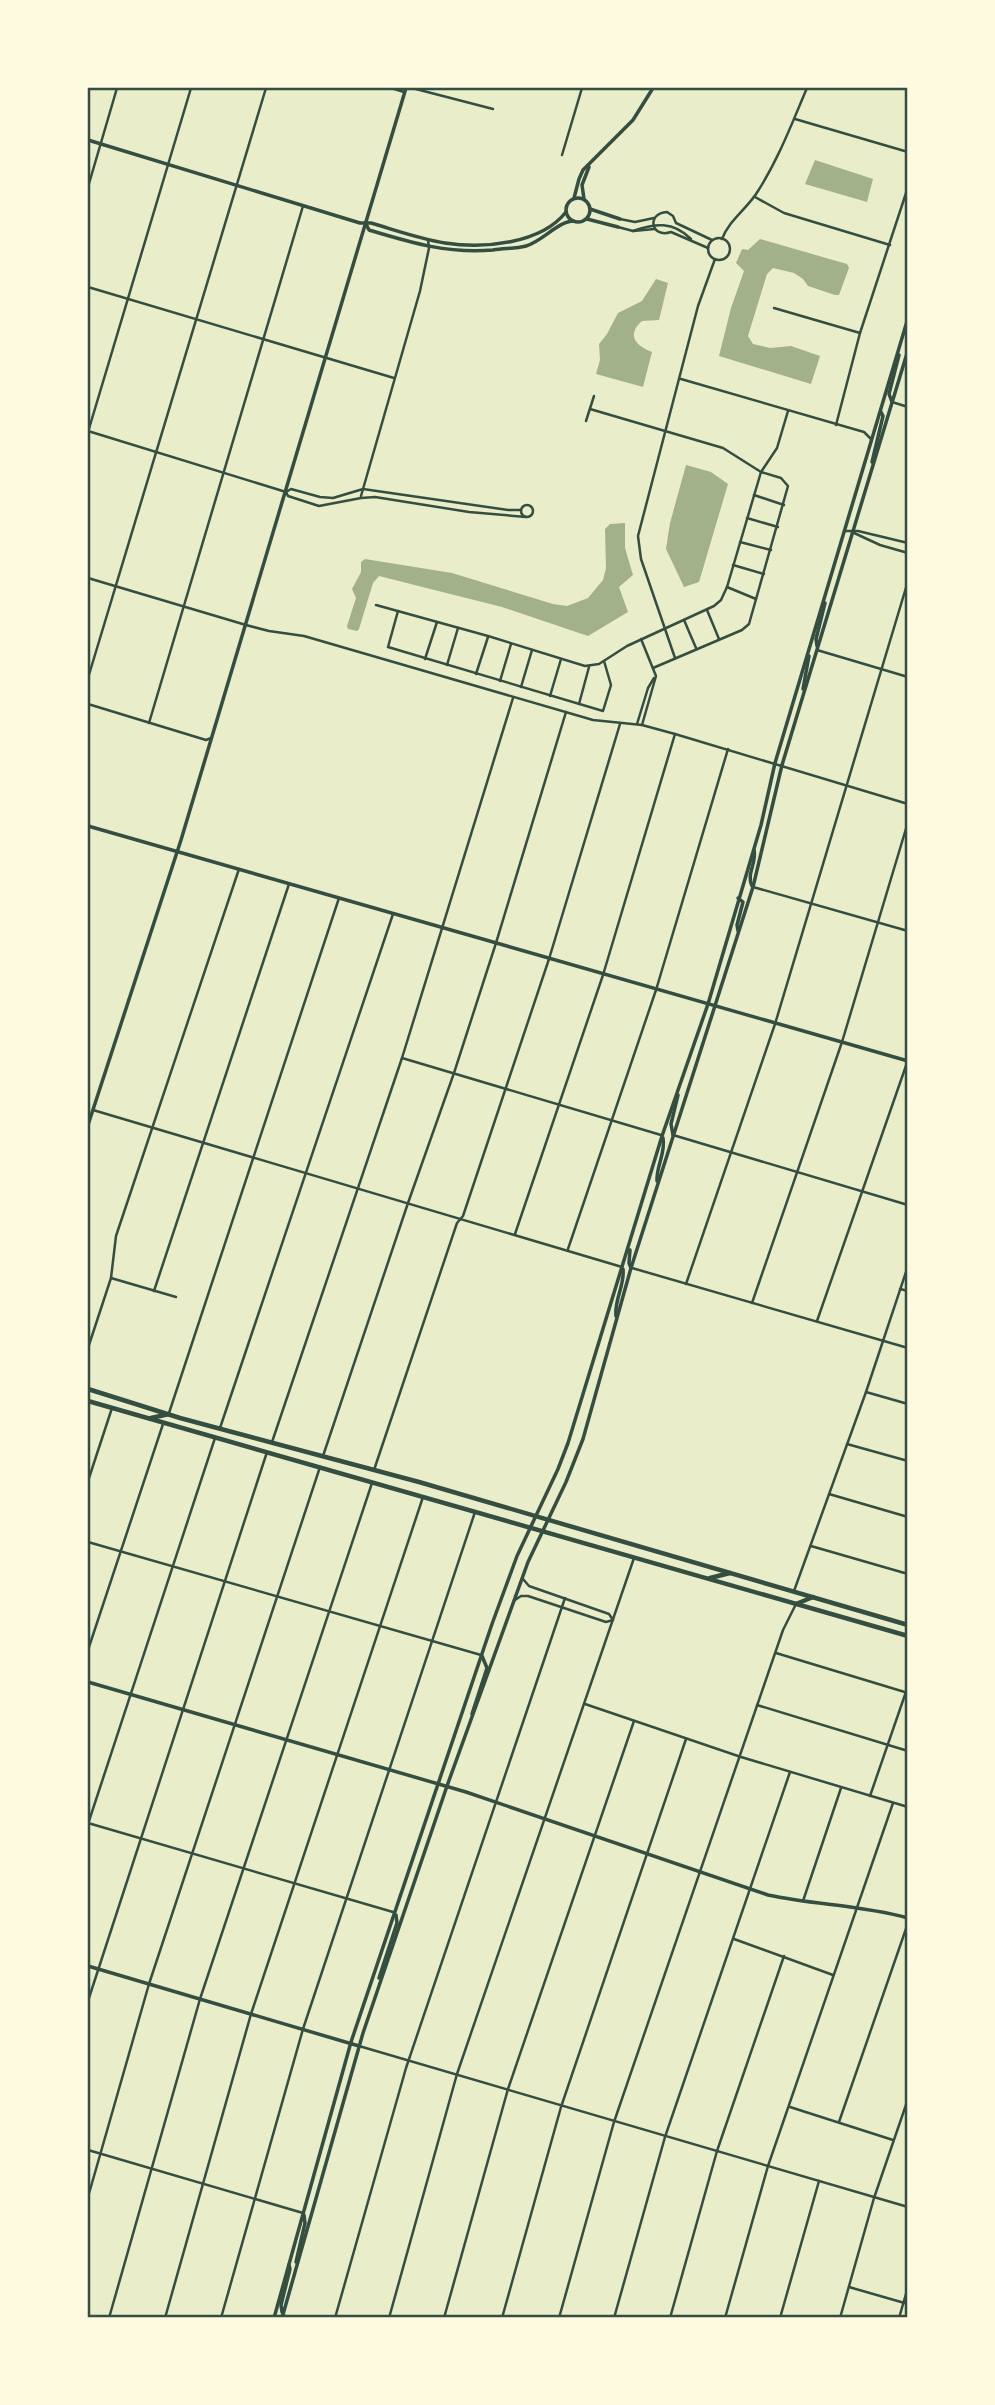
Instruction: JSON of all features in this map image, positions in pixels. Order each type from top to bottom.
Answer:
[{"type":"main road","points":[[88,140],[366,225],[371,223],[428,240],[462,244],[522,240],[545,230],[566,212],[567,204],[574,198],[579,179],[633,120],[653,88]]},
{"type":"main road","points":[[88,1125],[177,852],[405,90]]},
{"type":"main road","points":[[592,162],[582,185],[584,199],[590,209],[620,219]]},
{"type":"main road","points":[[574,198],[584,199]]},
{"type":"main road","points":[[585,219],[590,209]]},
{"type":"main road","points":[[566,212],[574,221]]},
{"type":"main road","points":[[366,225],[369,230],[429,248],[462,251],[523,247],[548,235],[565,222],[585,219],[618,226]]},
{"type":"main road","points":[[274,2318],[351,2042],[517,1556],[568,1443],[663,1136],[708,1004],[775,763],[908,318]]},
{"type":"main road","points":[[892,402],[889,394],[901,340]]},
{"type":"main road","points":[[282,2316],[378,1987],[523,1577],[583,1439],[631,1268],[752,887],[782,765],[908,350]]},
{"type":"main road","points":[[870,475],[874,447],[883,416],[880,410]]},
{"type":"main road","points":[[817,650],[816,639],[825,597]]},
{"type":"main road","points":[[803,695],[803,682],[810,661],[808,653]]},
{"type":"main road","points":[[88,826],[907,1061]]},
{"type":"main road","points":[[752,887],[749,880],[755,857],[753,848]]},
{"type":"main road","points":[[738,898],[743,902],[737,925],[738,933]]},
{"type":"main road","points":[[673,1135],[671,1124],[678,1093]]},
{"type":"main road","points":[[657,1185],[657,1170],[664,1146],[663,1136]]},
{"type":"main road","points":[[631,1268],[629,1253],[637,1219]]},
{"type":"main road","points":[[617,1319],[617,1302],[624,1279],[622,1267]]},
{"type":"main road","points":[[88,1389],[180,1418],[536,1516],[908,1625]]},
{"type":"main road","points":[[88,1401],[908,1636]]},
{"type":"main road","points":[[147,1418],[169,1414]]},
{"type":"main road","points":[[163,1423],[180,1418]]},
{"type":"main road","points":[[306,1463],[315,1462],[323,1456]]},
{"type":"main road","points":[[320,1466],[337,1460]]},
{"type":"main road","points":[[705,1578],[730,1573]]},
{"type":"main road","points":[[776,1598],[787,1596],[794,1591]]},
{"type":"main road","points":[[796,1604],[814,1597]]},
{"type":"main road","points":[[472,1720],[472,1712],[487,1668],[482,1655]]},
{"type":"main road","points":[[88,1682],[496,1801],[751,1889],[803,1902],[858,1906],[908,1920]]},
{"type":"main road","points":[[378,1987],[379,1976],[397,1923],[395,1912]]},
{"type":"main road","points":[[88,1966],[359,2046]]},
{"type":"main road","points":[[297,2264],[295,2259],[305,2223],[303,2213]]},
{"type":"main road","points":[[282,2316],[281,2305],[290,2269],[288,2263]]},
{"type":"street","points":[[88,187],[117,88]]},
{"type":"street","points":[[191,88],[88,432],[286,492],[288,496],[319,506],[360,498],[375,498],[469,512],[526,517],[532,514],[533,509],[527,505],[522,510],[508,510],[363,489],[333,498],[320,498],[291,489],[286,492]]},
{"type":"street","points":[[88,678],[266,88]]},
{"type":"street","points":[[391,88],[405,90]]},
{"type":"street","points":[[412,88],[493,109]]},
{"type":"street","points":[[562,155],[582,88]]},
{"type":"street","points":[[722,239],[726,230],[755,197],[776,162],[807,88]]},
{"type":"street","points":[[795,118],[908,152]]},
{"type":"street","points":[[836,425],[860,333],[908,187]]},
{"type":"street","points":[[755,197],[784,213],[890,245]]},
{"type":"street","points":[[149,723],[303,206]]},
{"type":"street","points":[[620,219],[635,222],[667,212],[673,216],[675,225],[692,240]]},
{"type":"street","points":[[654,218],[653,224],[660,234],[671,232],[708,248]]},
{"type":"street","points":[[633,231],[653,224],[665,224],[675,225],[712,240],[722,239]]},
{"type":"street","points":[[671,232],[675,225]]},
{"type":"street","points":[[618,226],[633,231],[655,229]]},
{"type":"street","points":[[712,240],[708,248],[709,255],[715,259],[725,258],[729,253],[729,246],[722,239]]},
{"type":"street","points":[[360,498],[420,291],[429,248],[428,240]]},
{"type":"street","points":[[675,658],[637,541],[698,306],[715,259]]},
{"type":"street","points":[[88,287],[394,378]]},
{"type":"street","points":[[774,308],[860,333]]},
{"type":"street","points":[[681,379],[860,431],[871,439]]},
{"type":"street","points":[[586,421],[594,396]]},
{"type":"street","points":[[892,402],[908,407]]},
{"type":"street","points":[[590,409],[723,447],[761,472],[781,478],[787,483],[789,490],[757,599],[746,627],[653,668]]},
{"type":"street","points":[[376,605],[589,667],[604,661],[640,639],[706,610],[721,600],[761,472],[777,449],[788,411]]},
{"type":"street","points":[[754,495],[785,505]]},
{"type":"street","points":[[522,510],[526,517]]},
{"type":"street","points":[[747,517],[778,527]]},
{"type":"street","points":[[844,531],[858,531],[908,543]]},
{"type":"street","points":[[852,532],[880,545],[908,553]]},
{"type":"street","points":[[740,542],[771,551]]},
{"type":"street","points":[[733,565],[764,574]]},
{"type":"street","points":[[88,578],[246,625],[304,636],[602,722],[637,724],[675,734],[908,804]]},
{"type":"street","points":[[686,1284],[775,1024],[908,582]]},
{"type":"street","points":[[727,587],[757,599]]},
{"type":"street","points":[[706,610],[719,639]]},
{"type":"street","points":[[398,611],[387,647],[603,711],[611,685],[604,661]]},
{"type":"street","points":[[684,620],[696,648]]},
{"type":"street","points":[[425,659],[437,621]]},
{"type":"street","points":[[447,665],[458,627]]},
{"type":"street","points":[[476,674],[488,636]]},
{"type":"street","points":[[640,639],[656,676],[642,725]]},
{"type":"street","points":[[500,681],[512,643]]},
{"type":"street","points":[[521,687],[532,650]]},
{"type":"street","points":[[817,650],[908,677]]},
{"type":"street","points":[[550,695],[561,659]]},
{"type":"street","points":[[579,704],[589,667]]},
{"type":"street","points":[[637,724],[648,688],[656,676]]},
{"type":"street","points":[[271,1442],[402,1058],[513,698]]},
{"type":"street","points":[[88,704],[206,740],[211,738]]},
{"type":"street","points":[[323,1456],[454,1073],[566,712]]},
{"type":"street","points":[[374,1470],[549,959],[620,724]]},
{"type":"street","points":[[514,1234],[603,975],[675,734]]},
{"type":"street","points":[[568,1250],[656,990],[728,749]]},
{"type":"street","points":[[752,1303],[842,1042],[908,821]]},
{"type":"street","points":[[88,1348],[111,1278],[116,1236],[239,869]]},
{"type":"street","points":[[154,1291],[289,884]]},
{"type":"street","points":[[752,887],[908,931]]},
{"type":"street","points":[[169,1414],[339,898]]},
{"type":"street","points":[[220,1428],[393,914]]},
{"type":"street","points":[[402,1058],[663,1136]]},
{"type":"street","points":[[817,1321],[907,1061]]},
{"type":"street","points":[[93,1110],[622,1267]]},
{"type":"street","points":[[673,1135],[908,1205]]},
{"type":"street","points":[[794,1591],[866,1392],[908,1265]]},
{"type":"street","points":[[631,1268],[908,1348]]},
{"type":"street","points":[[111,1278],[176,1297]]},
{"type":"street","points":[[900,1289],[908,1291]]},
{"type":"street","points":[[866,1392],[908,1405]]},
{"type":"street","points":[[88,1481],[112,1408]]},
{"type":"street","points":[[88,1650],[163,1423]]},
{"type":"street","points":[[215,1438],[88,1824],[395,1912]]},
{"type":"street","points":[[847,1444],[908,1461]]},
{"type":"street","points":[[88,2001],[267,1452]]},
{"type":"street","points":[[88,2197],[149,1984],[320,1466]]},
{"type":"street","points":[[109,2318],[200,1999],[372,1482]]},
{"type":"street","points":[[829,1494],[908,1517]]},
{"type":"street","points":[[165,2318],[251,2014],[423,1497]]},
{"type":"street","points":[[221,2318],[303,2029],[475,1512]]},
{"type":"street","points":[[88,1542],[482,1655]]},
{"type":"street","points":[[811,1546],[908,1574]]},
{"type":"street","points":[[389,2318],[457,2074],[634,1558]]},
{"type":"street","points":[[523,1577],[529,1586],[609,1614],[613,1620]]},
{"type":"street","points":[[515,1600],[528,1596],[606,1622],[613,1620]]},
{"type":"street","points":[[335,2318],[408,2060],[565,1598]]},
{"type":"street","points":[[559,2318],[614,2122],[757,1705],[796,1604]]},
{"type":"street","points":[[776,1653],[907,1693]]},
{"type":"street","points":[[870,1796],[908,1686]]},
{"type":"street","points":[[585,1704],[741,1757],[908,1807]]},
{"type":"street","points":[[757,1705],[908,1751]]},
{"type":"street","points":[[444,2318],[508,2089],[634,1721]]},
{"type":"street","points":[[502,2318],[561,2107],[686,1739]]},
{"type":"street","points":[[614,2318],[665,2137],[790,1772]]},
{"type":"street","points":[[803,1902],[842,1788]]},
{"type":"street","points":[[725,2318],[768,2166],[893,1803]]},
{"type":"street","points":[[839,2122],[908,1920]]},
{"type":"street","points":[[734,1939],[834,1975]]},
{"type":"street","points":[[670,2318],[717,2151],[784,1956]]},
{"type":"street","points":[[359,2046],[908,2207]]},
{"type":"street","points":[[840,2318],[874,2198],[908,2099]]},
{"type":"street","points":[[790,2107],[893,2140]]},
{"type":"street","points":[[88,2150],[303,2213]]},
{"type":"street","points":[[780,2318],[819,2181]]},
{"type":"street","points":[[849,2287],[908,2304]]},
{"type":"street","points":[[899,2318],[908,2287]]},
{"type":"street","points":[[282,2316],[292,2318]]},
{"type":"shaded area","points":[[815,160],[873,179],[867,202],[805,184]]},
{"type":"shaded area","points":[[760,239],[847,264],[849,268],[839,295],[808,286],[794,273],[773,268],[767,274],[748,336],[753,344],[770,348],[791,346],[820,356],[811,384],[719,356],[744,271],[736,263],[742,249],[748,250]]},
{"type":"shaded area","points":[[656,279],[668,283],[659,320],[642,321],[634,335],[641,347],[652,352],[643,387],[596,374],[600,360],[599,344],[618,313],[642,301]]},
{"type":"shaded area","points":[[686,465],[711,472],[728,484],[699,582],[684,587],[666,549],[670,523]]},
{"type":"shaded area","points":[[625,523],[625,548],[633,575],[619,587],[628,612],[588,636],[502,607],[379,576],[373,583],[359,629],[348,629],[356,598],[352,589],[361,572],[361,562],[365,559],[452,573],[567,606],[588,598],[603,580],[606,568],[605,529],[610,524]]}]
